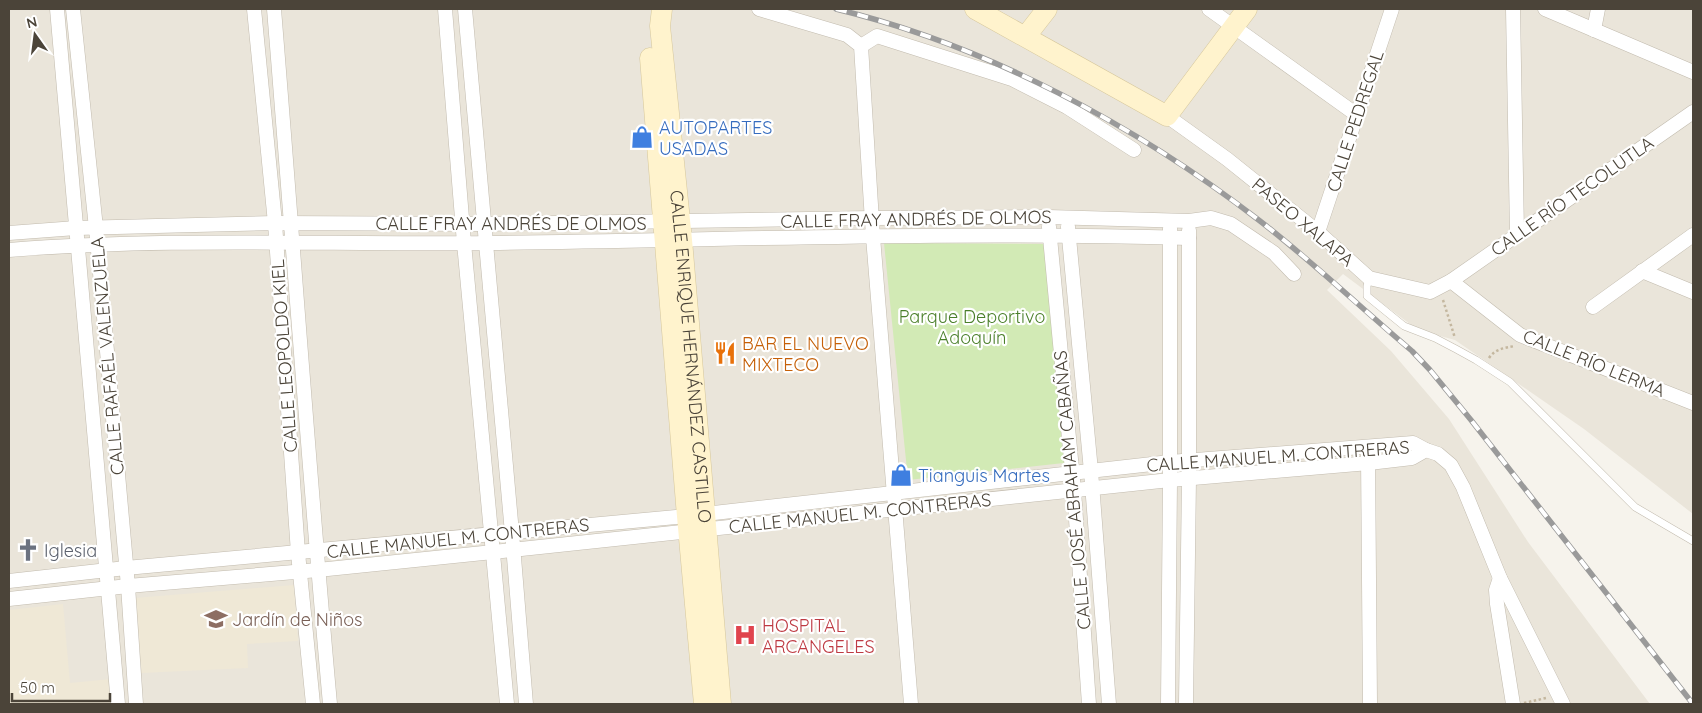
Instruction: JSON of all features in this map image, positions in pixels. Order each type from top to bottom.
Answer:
[{"type":"main road","name":"CALLE ENRIQUE HERNÁNDEZ CASTILLO","points":[[649,9],[647,20],[672,231]]},
{"type":"main road","name":"CALLE ENRIQUE HERNÁNDEZ CASTILLO","points":[[662,9],[660,26],[672,231],[696,523],[704,704]]},
{"type":"main road","points":[[1026,36],[1047,9]]},
{"type":"main road","points":[[983,11],[1168,116],[1246,9]]},
{"type":"main road","name":"CALLE ENRIQUE HERNÁNDEZ CASTILLO","points":[[696,523],[721,704]]},
{"type":"street","name":"CALLE RAFAÉL VALENZUELA","points":[[57,9],[118,704]]},
{"type":"street","name":"CALLE RAFAÉL VALENZUELA","points":[[73,9],[96,228],[128,586],[136,704]]},
{"type":"street","name":"CALLE LEOPOLDO KIEL","points":[[254,9],[275,223],[298,553],[313,704]]},
{"type":"street","name":"CALLE LEOPOLDO KIEL","points":[[274,9],[316,552],[330,704]]},
{"type":"street","points":[[445,9],[462,224],[507,704]]},
{"type":"street","points":[[464,9],[472,78],[526,704]]},
{"type":"street","points":[[759,9],[847,35],[861,46],[873,237],[911,704]]},
{"type":"street","points":[[1209,9],[1357,115]]},
{"type":"street","name":"CALLE PEDREGAL","points":[[1318,232],[1392,9]]},
{"type":"street","points":[[1513,9],[1517,234]]},
{"type":"street","points":[[1545,9],[1693,72]]},
{"type":"street","points":[[1594,30],[1598,9]]},
{"type":"street","points":[[861,46],[877,36],[1012,79],[1067,107],[1134,150]]},
{"type":"street","points":[[451,79],[472,78]]},
{"type":"street","name":"CALLE RÍO TECOLUTLA","points":[[1450,281],[1693,112]]},
{"type":"street","name":"PASEO XALAPA","points":[[1168,116],[1227,159],[1318,232],[1369,278],[1430,292],[1450,281]]},
{"type":"street","name":"CALLE FRAY ANDRÉS DE OLMOS","points":[[9,250],[77,244],[276,242],[486,243],[872,218],[1048,217],[1190,221],[1211,218],[1231,224],[1274,253],[1294,274]]},
{"type":"street","name":"CALLE JOSÉ ABRAHAM CABAÑAS","points":[[1048,217],[1074,491],[1089,704]]},
{"type":"street","name":"CALLE JOSÉ ABRAHAM CABAÑAS","points":[[1068,218],[1091,471],[1109,704]]},
{"type":"street","points":[[1168,704],[1170,220]]},
{"type":"street","points":[[1186,704],[1190,221]]},
{"type":"street","name":"CALLE FRAY ANDRÉS DE OLMOS","points":[[9,233],[76,228],[275,223],[484,224],[873,237],[1069,235],[1190,238]]},
{"type":"street","points":[[1593,307],[1693,235]]},
{"type":"street","points":[[1642,271],[1693,292]]},
{"type":"street","name":"CALLE RÍO LERMA","points":[[1450,281],[1520,335],[1693,403]]},
{"type":"street","points":[[474,353],[495,351]]},
{"type":"street","points":[[481,421],[502,418]]},
{"type":"street","name":"CALLE MANUEL M. CONTRERAS","points":[[9,599],[514,550],[894,493],[1170,462],[1412,443],[1426,450]]},
{"type":"street","points":[[1368,446],[1370,704]]},
{"type":"street","points":[[1426,450],[1444,458],[1463,487],[1500,578],[1561,700]]},
{"type":"street","name":"CALLE MANUEL M. CONTRERAS","points":[[9,581],[126,568],[316,552],[512,532],[696,523],[895,510],[1189,478],[1369,463],[1412,458],[1426,450]]},
{"type":"street","points":[[1500,578],[1496,590],[1497,604],[1513,704]]},
{"type":"street","points":[[503,659],[522,658]]},
{"type":"lane","points":[[1369,278],[1367,296],[1384,311],[1404,326],[1435,338],[1456,349],[1510,382],[1635,507],[1693,541]]},
{"type":"path","points":[[1442,296],[1456,339]]},
{"type":"path","points":[[1486,363],[1493,352],[1512,347]]},
{"type":"path","points":[[1518,704],[1561,700]]},
{"type":"shaded area","points":[[9,9],[1693,9],[1693,514],[1584,429],[1455,340],[1418,330],[1343,274],[1327,290],[1391,351],[1449,419],[1528,542],[1650,704],[9,704]]},
{"type":"shaded area","name":"Jardín de Niños","points":[[294,585],[298,641],[247,644],[248,668],[141,673],[135,598]]},
{"type":"shaded area","points":[[63,604],[70,683],[111,679],[112,704],[9,704],[9,610]]},
{"type":"green space","name":"Parque Deportivo Adoquín","points":[[884,243],[1044,244],[1064,463],[908,480]]},
{"type":"railway","points":[[836,9],[948,44],[1004,67],[1058,93],[1163,153],[1213,186],[1280,237],[1412,351],[1430,370],[1693,704]]},
{"type":"place","name":"AUTOPARTES USADAS","points":[[642,137]]},
{"type":"place","name":"BAR EL NUEVO MIXTECO","points":[[725,353]]},
{"type":"place","name":"Tianguis Martes","points":[[901,475]]},
{"type":"place","name":"Iglesia","points":[[28,550]]},
{"type":"place","name":"Jardín de Niños","points":[[216,619]]},
{"type":"place","name":"HOSPITAL ARCANGELES","points":[[745,635]]}]
